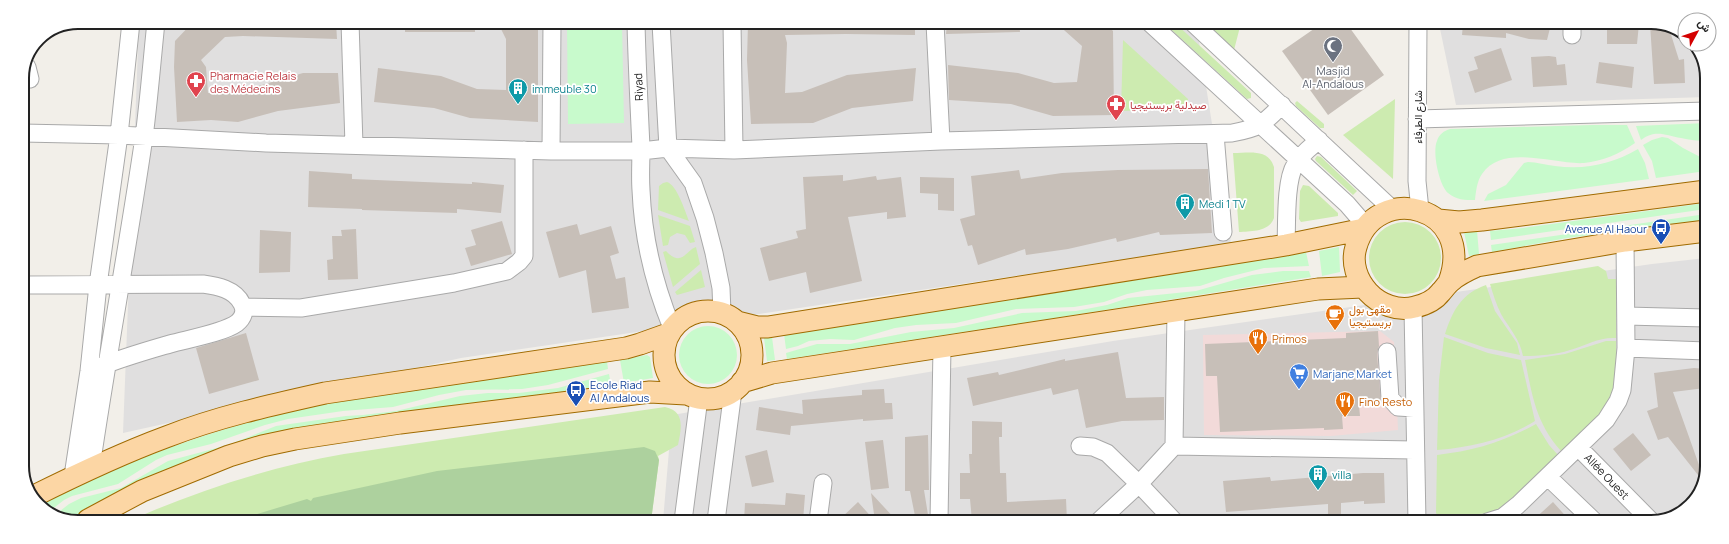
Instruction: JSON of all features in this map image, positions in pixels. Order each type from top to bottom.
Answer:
[{"type":"main road","points":[[1700,192],[1459,222],[1438,220],[1420,210],[1406,208],[1393,210],[1383,214],[1365,228],[1358,240],[1354,252],[1354,264],[1357,276],[1373,297],[1386,305],[1399,308],[1413,308],[1428,303],[1440,294],[1449,282],[1467,270],[1487,264],[1700,232]]},
{"type":"main road","points":[[1438,220],[1451,238],[1454,249],[1455,260],[1449,282]]},
{"type":"main road","points":[[692,396],[670,377],[666,367],[664,345],[670,331],[680,320],[689,314],[700,311],[711,311],[757,327],[768,327],[1286,246],[1365,228]]},
{"type":"main road","points":[[97,515],[142,491],[190,470],[229,456],[288,440],[400,423],[644,393],[668,392],[711,399],[723,397],[738,387],[772,373],[1318,289],[1364,287]]},
{"type":"main road","points":[[730,318],[745,330],[753,351],[749,373],[738,387]]},
{"type":"main road","points":[[38,494],[91,467],[167,436],[229,416],[291,400],[325,393],[626,348],[640,344],[670,331]]},
{"type":"main road","points":[[33,484],[66,480]]},
{"type":"street","points":[[66,480],[89,371],[98,285],[119,135],[130,29]]},
{"type":"street","points":[[91,467],[106,364],[121,285],[144,136],[155,29]]},
{"type":"street","points":[[350,29],[354,144]]},
{"type":"street","points":[[551,151],[552,29]]},
{"type":"street","name":"Riyad","points":[[636,29],[641,189],[644,227],[651,265],[670,331]]},
{"type":"street","points":[[661,29],[668,148],[693,184],[705,218],[714,253],[720,288],[730,318]]},
{"type":"street","points":[[732,29],[734,150]]},
{"type":"street","points":[[935,29],[941,141]]},
{"type":"street","points":[[1157,29],[1347,204],[1365,228]]},
{"type":"street","points":[[1200,29],[1393,210]]},
{"type":"street","name":"شارع الطرفاء","points":[[1418,29],[1417,119],[1420,210]]},
{"type":"street","points":[[29,133],[144,136],[266,143],[354,144],[551,151],[641,151],[668,148],[734,150],[941,141],[1215,134],[1246,131],[1262,125],[1282,105]]},
{"type":"street","points":[[1417,119],[1700,111]]},
{"type":"street","points":[[1215,134],[1223,232]]},
{"type":"street","points":[[1286,246],[1290,176],[1299,159],[1319,140]]},
{"type":"street","points":[[244,307],[301,308],[454,283],[507,271],[524,256],[524,150]]},
{"type":"street","points":[[1506,515],[1606,420],[1618,401],[1622,390],[1626,348],[1625,242]]},
{"type":"street","points":[[29,285],[121,285],[180,282],[218,286],[236,296],[244,307],[244,314],[238,322],[225,328],[106,364],[89,371]]},
{"type":"street","points":[[1413,308],[1414,450],[1417,515]]},
{"type":"street","points":[[1105,515],[1139,484],[1174,446],[1176,311]]},
{"type":"street","points":[[1626,316],[1700,318]]},
{"type":"street","points":[[939,515],[942,347]]},
{"type":"street","points":[[1626,348],[1700,351]]},
{"type":"street","points":[[1387,352],[1390,398],[1398,407],[1414,408]]},
{"type":"street","points":[[717,515],[738,387]]},
{"type":"street","points":[[683,515],[692,396]]},
{"type":"street","points":[[1080,446],[1093,447],[1107,453],[1168,515]]},
{"type":"street","points":[[1174,446],[1414,450]]},
{"type":"street","name":"Allée Ouest","points":[[1578,447],[1645,515]]},
{"type":"street","points":[[1548,476],[1588,515]]},
{"type":"street","points":[[819,515],[822,483]]},
{"type":"shaded area","points":[[139,29],[1197,29],[1231,244],[461,358],[123,433]]},
{"type":"shaded area","points":[[1440,29],[1658,29],[1677,36],[1677,52],[1692,52],[1699,68],[1700,97],[1456,105]]},
{"type":"shaded area","points":[[1700,259],[1700,473],[1692,493],[1686,501],[1673,510],[1661,514],[664,515],[672,415],[1113,341],[1652,264]]},
{"type":"shaded area","name":"Marjane Market","points":[[1380,331],[1394,342],[1398,430],[1331,436],[1204,435],[1203,335]]},
{"type":"green space","points":[[567,29],[622,29],[624,123],[568,124]]},
{"type":"green space","points":[[1171,29],[1182,29],[1251,93],[1251,98],[1247,99]]},
{"type":"green space","points":[[1211,29],[1239,29],[1234,50]]},
{"type":"green space","points":[[1123,40],[1188,99],[1188,109],[1121,111]]},
{"type":"green space","points":[[1395,99],[1393,179],[1343,135]]},
{"type":"green space","points":[[1297,101],[1324,124],[1324,128],[1320,128],[1296,106],[1295,103]]},
{"type":"green space","points":[[1700,123],[1700,141],[1660,134],[1651,135],[1641,140],[1636,126]]},
{"type":"green space","points":[[1627,125],[1635,143],[1611,156],[1598,161],[1584,163],[1516,157],[1503,159],[1491,165],[1482,174],[1476,190],[1475,200],[1464,200],[1454,197],[1448,193],[1439,176],[1435,153],[1437,141],[1442,133],[1450,129]]},
{"type":"green space","points":[[1662,137],[1668,138],[1700,157],[1700,172],[1656,178],[1652,161],[1643,145]]},
{"type":"green space","points":[[1638,149],[1645,163],[1649,179],[1484,201],[1488,194],[1506,185],[1524,163],[1531,162],[1566,167],[1598,165],[1618,159]]},
{"type":"green space","points":[[1251,152],[1263,154],[1271,161],[1274,167],[1274,218],[1272,223],[1259,230],[1239,232],[1233,153]]},
{"type":"green space","points":[[1317,156],[1321,157],[1357,191],[1353,195],[1316,161],[1315,159]]},
{"type":"green space","points":[[667,182],[671,184],[677,193],[689,221],[658,210],[659,186]]},
{"type":"green space","points":[[1303,185],[1309,186],[1338,213],[1338,216],[1301,222],[1299,219],[1300,191]]},
{"type":"green space","points":[[1700,204],[1700,210],[1491,240],[1490,231],[1523,228]]},
{"type":"green space","points":[[658,215],[690,226],[695,242],[690,243],[685,235],[677,233],[670,237],[668,245],[663,246]]},
{"type":"green space","points":[[1700,215],[1700,221],[1567,238],[1492,252],[1491,245]]},
{"type":"green space","points":[[1405,222],[1419,225],[1431,232],[1438,244],[1441,258],[1438,272],[1431,284],[1419,291],[1405,294],[1391,291],[1379,284],[1372,272],[1369,258],[1372,244],[1379,232],[1391,225]]},
{"type":"green space","points":[[1477,230],[1479,254],[1469,256],[1464,232]]},
{"type":"green space","points":[[696,247],[700,264],[673,287],[663,252],[666,251],[671,256],[680,258]]},
{"type":"green space","points":[[1339,247],[1340,272],[1322,276],[1319,251]]},
{"type":"green space","points":[[1306,252],[1309,266],[1264,268],[1224,278],[1200,286],[1147,290],[1127,294],[1104,302],[1074,307],[1016,309],[956,323],[916,325],[895,328],[854,340],[830,339],[809,341],[786,349],[784,334]]},
{"type":"green space","points":[[1598,266],[1606,271],[1608,279],[1616,279],[1616,338],[1598,340],[1559,353],[1523,356],[1517,339],[1499,310],[1490,284]]},
{"type":"green space","points":[[701,270],[705,287],[677,295],[675,292]]},
{"type":"green space","points":[[1283,271],[1309,271],[1311,277],[787,359],[786,353],[817,344],[850,344],[911,332],[954,328],[1022,313],[1076,311],[1107,305],[1128,298],[1196,291],[1252,275]]},
{"type":"green space","points":[[1486,285],[1495,311],[1517,343],[1520,355],[1486,348],[1445,334],[1451,317],[1464,298],[1470,293]]},
{"type":"green space","points":[[702,326],[714,326],[729,334],[737,349],[737,361],[729,376],[714,384],[702,384],[687,376],[679,361],[679,349],[687,334]]},
{"type":"green space","points":[[772,337],[775,360],[767,361],[764,338]]},
{"type":"green space","points":[[1444,337],[1488,353],[1521,360],[1535,421],[1512,433],[1488,442],[1437,450],[1439,380]]},
{"type":"green space","points":[[1606,341],[1616,341],[1616,373],[1614,391],[1610,400],[1599,416],[1561,451],[1540,419],[1533,397],[1525,360],[1565,354]]},
{"type":"green space","points":[[647,355],[650,357],[653,378],[624,383],[620,360]]},
{"type":"green space","points":[[607,361],[608,369],[548,385],[522,389],[466,390],[439,395],[393,407],[343,411],[288,419],[265,425],[211,444],[167,455],[156,460],[118,484],[72,496],[54,508],[45,502],[103,474],[168,448],[235,426],[313,407],[469,381]]},
{"type":"green space","points":[[609,374],[611,385],[377,419],[98,504],[77,515],[71,515],[60,511],[69,504],[81,498],[121,488],[168,461],[228,445],[276,426],[346,416],[396,411],[460,396],[488,393],[519,393],[558,388]]},
{"type":"green space","points":[[665,407],[672,409],[676,413],[679,417],[681,427],[678,445],[658,456],[659,460],[652,515],[143,515],[209,489],[235,481],[316,459]]},
{"type":"green space","points":[[1536,424],[1549,445],[1558,455],[1504,507],[1490,513],[1437,515],[1436,513],[1437,455],[1488,445]]},
{"type":"green space","points":[[644,447],[655,451],[659,460],[652,515],[254,515],[307,499],[311,501],[313,498],[437,471]]},
{"type":"building","points":[[186,29],[336,29],[337,39],[243,36],[225,37],[201,60],[206,67],[208,93],[234,93],[303,73],[338,73],[340,103],[278,111],[238,122],[211,120],[177,122],[174,67],[175,41]]},
{"type":"building","points":[[405,29],[475,29],[475,32],[405,32]]},
{"type":"building","points":[[501,29],[538,29],[538,122],[470,118],[434,108],[374,102],[378,68],[441,76],[477,89],[506,90],[506,39]]},
{"type":"building","points":[[748,29],[915,29],[915,35],[785,35],[787,43],[785,93],[802,92],[847,75],[916,68],[913,101],[852,108],[813,123],[751,124],[747,60]]},
{"type":"building","points":[[946,29],[1020,29],[1020,32],[946,34]]},
{"type":"building","points":[[1063,29],[1111,29],[1113,31],[1114,115],[1053,116],[1011,104],[949,100],[948,65],[1018,73],[1054,83],[1077,82],[1082,46]]},
{"type":"building","name":"Masjid Al-Andalous","points":[[1314,29],[1351,29],[1384,75],[1328,115],[1282,51]]},
{"type":"building","points":[[1463,29],[1550,29],[1547,40],[1529,39],[1506,33],[1506,38],[1462,35]]},
{"type":"building","points":[[1607,29],[1638,29],[1637,44],[1607,44]]},
{"type":"building","points":[[1650,29],[1658,29],[1671,33],[1679,60],[1684,59],[1685,83],[1654,84]]},
{"type":"building","points":[[1501,48],[1512,80],[1475,93],[1468,72],[1478,69],[1474,57]]},
{"type":"building","points":[[1531,57],[1556,57],[1557,65],[1565,64],[1567,85],[1533,87]]},
{"type":"building","points":[[1599,62],[1634,67],[1632,88],[1596,83]]},
{"type":"building","points":[[1208,169],[1212,233],[1160,235],[1159,232],[1117,242],[1116,238],[1068,249],[1026,255],[1025,249],[978,265],[972,245],[968,246],[960,219],[975,215],[971,176],[1019,170],[1021,179],[1062,173],[1118,170]]},
{"type":"building","points":[[309,171],[352,174],[352,179],[472,184],[472,182],[504,185],[501,213],[457,209],[457,213],[308,207]]},
{"type":"building","points":[[843,175],[843,181],[876,176],[877,180],[901,177],[906,217],[887,219],[887,212],[848,217],[862,281],[810,293],[806,272],[769,281],[760,248],[798,238],[796,231],[806,229],[803,177]]},
{"type":"building","points":[[920,177],[954,178],[954,211],[938,210],[938,194],[920,193]]},
{"type":"building","points":[[502,221],[512,254],[471,266],[465,248],[476,245],[471,230]]},
{"type":"building","points":[[577,224],[580,235],[611,226],[619,253],[610,256],[616,279],[625,277],[629,308],[592,313],[586,270],[559,278],[546,232]]},
{"type":"building","points":[[356,229],[358,279],[328,280],[327,260],[333,259],[332,236],[342,236],[341,230]]},
{"type":"building","points":[[260,230],[291,232],[290,272],[259,273]]},
{"type":"building","name":"Marjane Market","points":[[1378,331],[1379,346],[1377,353],[1381,404],[1359,405],[1360,416],[1342,416],[1343,429],[1324,430],[1324,428],[1220,432],[1217,376],[1206,376],[1205,344],[1346,338],[1346,333]]},
{"type":"building","points":[[246,333],[259,380],[209,394],[196,348]]},
{"type":"building","points":[[1118,352],[1126,398],[1164,397],[1164,420],[1122,421],[1086,428],[1078,389],[1053,395],[1051,388],[973,406],[967,378],[998,372],[999,375],[1065,359],[1065,361]]},
{"type":"building","points":[[1700,368],[1700,389],[1673,392],[1700,468],[1699,476],[1668,437],[1658,440],[1647,411],[1658,407],[1654,373]]},
{"type":"building","points":[[884,389],[885,403],[892,403],[893,419],[863,421],[863,419],[791,426],[790,435],[756,430],[759,407],[803,414],[802,400],[862,395],[862,390]]},
{"type":"building","points":[[972,421],[1002,422],[1002,437],[999,437],[1000,473],[1006,473],[1007,502],[1066,499],[1067,515],[971,515],[970,499],[960,499],[960,473],[970,473],[969,454],[972,454]]},
{"type":"building","points":[[1633,433],[1651,455],[1631,471],[1613,449]]},
{"type":"building","points":[[928,435],[929,490],[924,490],[928,515],[915,515],[910,491],[905,491],[905,437]]},
{"type":"building","points":[[883,440],[889,488],[871,490],[865,442]]},
{"type":"building","points":[[767,450],[774,482],[752,487],[745,456]]},
{"type":"building","points":[[1363,473],[1384,473],[1385,503],[1364,504],[1364,501],[1341,503],[1341,515],[1328,515],[1328,504],[1226,512],[1223,481],[1270,477],[1271,481]]},
{"type":"building","points":[[786,493],[805,495],[803,515],[744,515],[745,503],[785,505]]},
{"type":"building","points":[[871,493],[891,515],[874,515]]},
{"type":"building","points":[[858,502],[870,515],[844,515]]},
{"type":"building","points":[[1553,502],[1565,515],[1539,515]]},
{"type":"place","name":"Masjid Al-Andalous","points":[[1333,63]]},
{"type":"place","name":"Pharmacie Relais des Médecins","points":[[196,98]]},
{"type":"place","name":"immeuble 30","points":[[518,105]]},
{"type":"place","name":"صيدلية بريستيجيا","points":[[1116,121]]},
{"type":"place","name":"Medi 1 TV","points":[[1185,220]]},
{"type":"place","name":"Avenue Al Haour","points":[[1661,245]]},
{"type":"place","name":"مقهى بول بريستيجيا","points":[[1335,331]]},
{"type":"place","name":"Primos","points":[[1258,355]]},
{"type":"place","name":"Marjane Market","points":[[1299,390]]},
{"type":"place","name":"Ecole Riad Al Andalous","points":[[576,407]]},
{"type":"place","name":"Fino Resto","points":[[1345,418]]},
{"type":"place","name":"villa","points":[[1318,491]]}]
